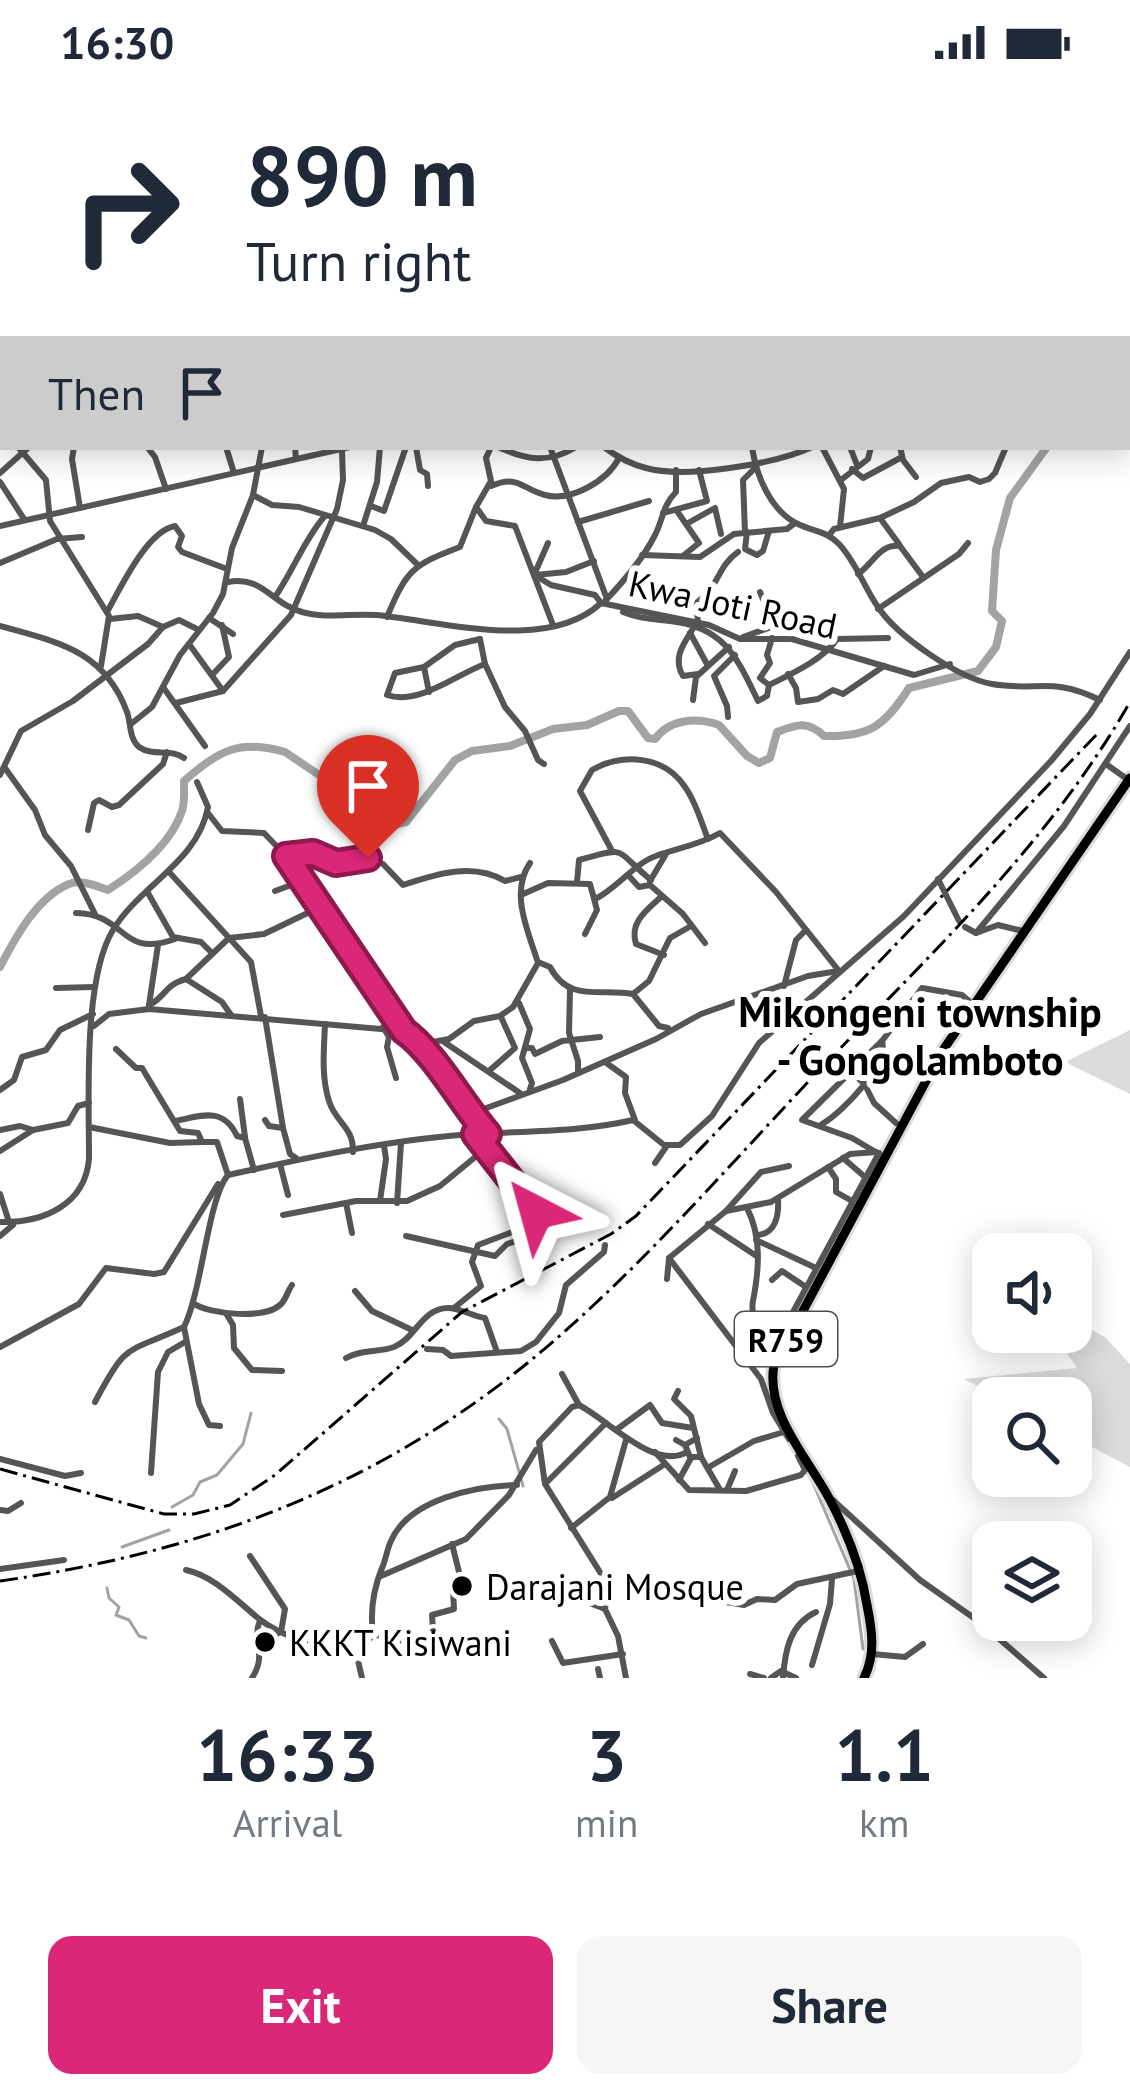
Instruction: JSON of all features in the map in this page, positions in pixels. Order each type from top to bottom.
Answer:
[{"type":"main road","name":"R759","points":[[864,1678],[872,1654],[871,1625],[860,1570],[830,1498],[769,1392],[777,1357],[879,1153],[945,1048],[1130,780]]},
{"type":"street","points":[[23,450],[0,478],[24,518]]},
{"type":"street","points":[[25,450],[46,480],[50,521],[108,615]]},
{"type":"street","points":[[74,450],[80,508]]},
{"type":"street","points":[[152,450],[166,489]]},
{"type":"street","points":[[227,450],[235,472]]},
{"type":"street","points":[[130,724],[152,707],[228,582],[227,569],[253,495],[262,450]]},
{"type":"street","points":[[295,450],[296,459]]},
{"type":"street","points":[[0,526],[336,450]]},
{"type":"street","points":[[176,703],[224,692],[294,609],[343,480],[345,450]]},
{"type":"street","points":[[363,526],[380,450]]},
{"type":"street","points":[[371,506],[384,511],[405,450]]},
{"type":"street","points":[[417,450],[420,470],[428,474],[428,486]]},
{"type":"street","points":[[387,617],[404,580],[418,565],[460,547],[492,478],[486,458],[493,450]]},
{"type":"street","points":[[504,450],[532,459],[556,459],[570,450]]},
{"type":"street","points":[[552,450],[594,560],[604,602]]},
{"type":"street","points":[[752,450],[755,466],[781,511],[839,544],[878,609],[908,638],[973,677],[1000,685],[1061,685],[1100,700]]},
{"type":"street","points":[[487,489],[517,481],[548,496],[566,494],[602,478],[611,451],[646,469],[699,470],[755,466],[803,450]]},
{"type":"street","points":[[824,450],[844,493],[839,527]]},
{"type":"street","points":[[851,450],[862,478],[901,452],[916,477]]},
{"type":"street","points":[[841,480],[868,459],[870,450]]},
{"type":"street","points":[[828,535],[839,527],[880,518],[939,484],[988,479],[1005,450]]},
{"type":"street","points":[[755,466],[743,480],[745,548],[758,555],[764,551],[770,531]]},
{"type":"street","points":[[604,602],[642,555],[676,492],[676,470]]},
{"type":"street","points":[[663,513],[707,501],[699,470]]},
{"type":"street","points":[[253,495],[272,505],[299,507],[363,526],[391,539],[418,565]]},
{"type":"street","points":[[578,522],[649,501]]},
{"type":"street","points":[[476,508],[486,520],[515,526],[553,625]]},
{"type":"street","points":[[688,523],[715,508],[721,536]]},
{"type":"street","points":[[676,510],[700,543],[681,557]]},
{"type":"street","points":[[880,518],[924,578]]},
{"type":"street","points":[[275,597],[302,557],[313,529],[328,519]]},
{"type":"street","points":[[642,555],[700,556],[721,536],[787,529],[795,523]]},
{"type":"street","points":[[184,758],[175,752],[140,747],[133,739],[103,669],[108,615],[154,536],[169,526],[175,526],[182,536],[178,546],[182,552],[227,569]]},
{"type":"street","points":[[0,563],[61,538],[82,537]]},
{"type":"street","points":[[534,575],[548,543]]},
{"type":"street","points":[[878,609],[962,552],[968,543]]},
{"type":"street","points":[[858,574],[880,551],[900,546]]},
{"type":"street","points":[[707,664],[694,628],[695,604],[713,591],[725,561],[738,552]]},
{"type":"street","points":[[534,575],[566,572],[594,560]]},
{"type":"street","points":[[534,575],[604,602]]},
{"type":"street","name":"Kwa Joti Road","points":[[228,582],[255,581],[294,609],[311,614],[387,617],[480,634],[578,619],[604,602],[644,620],[742,639],[792,639],[922,675],[952,665]]},
{"type":"street","points":[[693,700],[698,674],[707,664],[742,639],[774,626],[760,592]]},
{"type":"street","points":[[108,615],[138,616],[164,627]]},
{"type":"street","points":[[209,618],[233,634]]},
{"type":"street","points":[[95,914],[71,866],[45,835],[35,810],[3,772],[4,757],[23,729],[74,700],[103,669],[148,644],[164,627],[179,620],[199,630]]},
{"type":"street","points":[[213,674],[229,657],[222,625]]},
{"type":"street","points":[[0,626],[52,641],[103,669]]},
{"type":"street","points":[[694,628],[731,649],[758,701],[767,696],[769,685],[817,662],[840,638],[888,638]]},
{"type":"street","points":[[694,628],[679,655],[679,670],[685,676],[698,674]]},
{"type":"street","points":[[484,664],[429,692],[397,698],[387,695],[395,673],[424,667],[454,645],[480,634],[484,664],[509,713],[544,764]]},
{"type":"street","points":[[769,685],[760,678],[770,663],[767,655],[772,638]]},
{"type":"street","points":[[189,644],[224,692]]},
{"type":"street","points":[[728,718],[714,676],[731,649]]},
{"type":"street","points":[[605,1062],[626,1077],[624,1091],[635,1120],[666,1145],[680,1144],[707,1122],[759,1043],[904,916],[1051,761],[1100,700],[1130,652]]},
{"type":"street","points":[[788,674],[798,702],[805,704],[833,690],[843,694],[884,666]]},
{"type":"street","points":[[424,667],[429,692]]},
{"type":"street","points":[[163,687],[205,746]]},
{"type":"street","points":[[976,933],[1064,826],[1130,726]]},
{"type":"street","points":[[88,830],[94,803],[119,805],[164,764],[167,752]]},
{"type":"street","points":[[611,850],[581,798],[581,787],[599,766],[632,756],[681,780],[709,839]]},
{"type":"street","points":[[1106,764],[1130,780]]},
{"type":"street","points":[[197,782],[208,813],[222,831],[264,833],[286,856],[404,1031],[422,1044],[488,1134]]},
{"type":"street","points":[[0,1236],[8,1222],[62,1207],[76,1197],[88,1168],[94,987],[100,958],[116,925],[193,845],[208,813]]},
{"type":"street","points":[[700,821],[720,833],[841,971]]},
{"type":"street","points":[[600,831],[610,826]]},
{"type":"street","points":[[595,899],[614,890],[651,858],[720,833]]},
{"type":"street","points":[[577,882],[574,862],[611,850],[624,853],[705,943]]},
{"type":"street","points":[[286,856],[313,853],[336,863],[368,858],[383,864],[404,885],[453,870],[495,875],[505,881],[523,876]]},
{"type":"street","points":[[628,875],[639,887],[649,882],[667,854]]},
{"type":"street","points":[[530,863],[521,895],[528,938],[538,962],[550,967],[570,990],[571,1042],[578,1073]]},
{"type":"street","points":[[169,871],[253,965],[283,1128],[290,1154],[299,1160]]},
{"type":"street","points":[[545,872],[546,883]]},
{"type":"street","points":[[938,879],[962,924],[976,933]]},
{"type":"street","points":[[275,891],[302,881]]},
{"type":"street","points":[[521,895],[546,883],[591,885],[598,910],[585,934]]},
{"type":"street","points":[[148,893],[175,939]]},
{"type":"street","points":[[662,896],[637,920],[633,934],[636,944],[664,955]]},
{"type":"street","points":[[149,1007],[168,985],[187,979],[227,939],[264,934],[317,908]]},
{"type":"street","points":[[76,913],[95,914],[116,925],[134,944],[200,941],[211,952]]},
{"type":"street","points":[[976,933],[998,925],[1024,932]]},
{"type":"street","points":[[570,990],[633,994],[649,982],[670,938],[691,926]]},
{"type":"street","points":[[784,986],[796,940],[806,930]]},
{"type":"street","points":[[149,1007],[158,945]]},
{"type":"street","points":[[422,1044],[442,1041],[519,1003],[538,962]]},
{"type":"street","points":[[470,1114],[605,1062],[677,1026],[808,976],[841,971]]},
{"type":"street","points":[[187,979],[226,1004],[231,1015]]},
{"type":"street","points":[[56,988],[94,987]]},
{"type":"street","points":[[879,1153],[801,1121],[882,1041],[922,988],[962,995],[969,1001]]},
{"type":"street","points":[[633,994],[659,1026],[677,1026]]},
{"type":"street","points":[[519,1003],[530,1028],[522,1058],[532,1083],[525,1092]]},
{"type":"street","points":[[94,1026],[109,1014],[149,1007],[404,1031]]},
{"type":"street","points":[[0,1090],[14,1080],[22,1057],[46,1050],[60,1030],[94,1014]]},
{"type":"street","points":[[490,1070],[515,1049],[500,1016]]},
{"type":"street","points":[[325,1024],[325,1087],[334,1114],[352,1133],[353,1152]]},
{"type":"street","points":[[383,1027],[396,1078]]},
{"type":"street","points":[[527,1048],[535,1054],[562,1041],[600,1037]]},
{"type":"street","points":[[442,1041],[525,1092]]},
{"type":"street","points":[[822,1126],[845,1110],[883,1056],[882,1041]]},
{"type":"street","points":[[116,1048],[142,1068],[180,1131],[199,1132],[202,1142]]},
{"type":"street","points":[[851,1072],[896,1123]]},
{"type":"street","points":[[240,1099],[254,1170]]},
{"type":"street","points":[[0,1151],[33,1130],[68,1123],[78,1106],[89,1102]]},
{"type":"street","points":[[813,1108],[822,1126]]},
{"type":"street","points":[[175,1121],[200,1112],[218,1115],[237,1136],[245,1138]]},
{"type":"street","points":[[282,1117],[292,1115]]},
{"type":"street","points":[[266,1120],[269,1126],[283,1128]]},
{"type":"street","points":[[0,1348],[79,1304],[106,1268],[164,1272],[215,1185],[227,1176],[401,1143],[475,1134],[581,1131],[635,1120]]},
{"type":"street","points":[[0,1130],[20,1126],[33,1130]]},
{"type":"street","points":[[89,1127],[170,1143],[218,1143],[227,1176],[218,1191],[184,1328],[202,1414],[208,1425],[220,1426]]},
{"type":"street","points":[[454,1308],[481,1286],[473,1265],[480,1244],[515,1231],[536,1212],[475,1134]]},
{"type":"street","points":[[398,1203],[401,1143]]},
{"type":"street","points":[[655,1163],[666,1145]]},
{"type":"street","points":[[380,1201],[384,1146]]},
{"type":"street","points":[[284,1215],[346,1203],[398,1203],[434,1190],[485,1150]]},
{"type":"street","points":[[726,1211],[778,1199],[843,1158],[879,1153]]},
{"type":"street","points":[[736,1342],[770,1351],[879,1153]]},
{"type":"street","points":[[843,1158],[865,1177]]},
{"type":"street","points":[[279,1164],[288,1195]]},
{"type":"street","points":[[667,1279],[669,1258],[726,1211],[760,1172],[789,1166]]},
{"type":"street","points":[[828,1167],[836,1179],[836,1192],[852,1201]]},
{"type":"street","points":[[0,1194],[8,1222]]},
{"type":"street","points":[[756,1238],[775,1223],[778,1199]]},
{"type":"street","points":[[346,1203],[352,1233]]},
{"type":"street","points":[[406,1237],[495,1256],[507,1244],[557,1229],[574,1203]]},
{"type":"street","points":[[747,1207],[759,1273],[752,1307],[757,1348]]},
{"type":"street","points":[[708,1224],[755,1255]]},
{"type":"street","points":[[756,1238],[816,1269]]},
{"type":"street","points":[[428,1349],[450,1356],[521,1352],[546,1333],[559,1313],[566,1285],[604,1252],[604,1245]]},
{"type":"street","points":[[655,1452],[689,1490],[754,1490],[804,1473],[761,1379],[669,1258]]},
{"type":"street","points":[[772,1280],[782,1271],[806,1287]]},
{"type":"street","points":[[193,1304],[224,1313],[277,1307],[292,1285]]},
{"type":"street","points":[[355,1291],[372,1311],[404,1329],[415,1329]]},
{"type":"street","points":[[346,1358],[360,1351],[395,1347],[437,1309],[454,1308],[485,1318],[498,1354]]},
{"type":"street","points":[[224,1313],[232,1322],[234,1348],[252,1370],[282,1371]]},
{"type":"street","points":[[95,1402],[119,1359],[148,1340],[184,1328]]},
{"type":"street","points":[[757,1330],[778,1340]]},
{"type":"street","points":[[151,1473],[160,1364],[168,1352],[185,1342]]},
{"type":"street","points":[[562,1374],[580,1406],[626,1440],[667,1458],[688,1452]]},
{"type":"street","points":[[678,1391],[674,1399],[690,1414],[701,1457],[723,1489]]},
{"type":"street","points":[[616,1430],[650,1405],[666,1425],[693,1428]]},
{"type":"street","points":[[378,1578],[466,1539],[517,1485],[548,1431],[572,1407],[580,1406]]},
{"type":"street","points":[[545,1484],[606,1423]]},
{"type":"street","points":[[709,1467],[754,1441],[784,1432]]},
{"type":"street","points":[[679,1480],[698,1438]]},
{"type":"street","points":[[676,1439],[701,1457]]},
{"type":"street","points":[[609,1498],[626,1440]]},
{"type":"street","points":[[538,1447],[545,1484],[603,1577],[604,1609],[623,1654],[626,1678]]},
{"type":"street","points":[[0,1460],[44,1473],[81,1473]]},
{"type":"street","points":[[572,1528],[609,1498],[665,1464]]},
{"type":"street","points":[[723,1489],[735,1471]]},
{"type":"street","points":[[362,1678],[358,1653],[374,1634],[373,1597],[391,1539],[421,1507],[482,1487],[517,1485]]},
{"type":"street","points":[[830,1498],[913,1574],[981,1623],[1044,1678]]},
{"type":"street","points":[[0,1510],[21,1503]]},
{"type":"street","points":[[374,1634],[434,1645],[432,1615],[454,1609],[453,1590],[461,1580],[452,1544]]},
{"type":"street","points":[[250,1556],[284,1606],[282,1630]]},
{"type":"street","points":[[0,1569],[64,1560]]},
{"type":"street","points":[[186,1570],[228,1591],[260,1620],[327,1650],[358,1653]]},
{"type":"street","points":[[715,1600],[745,1604],[777,1600],[796,1584],[832,1580],[860,1570]]},
{"type":"street","points":[[812,1666],[832,1580]]},
{"type":"street","points":[[586,1602],[604,1609]]},
{"type":"street","points":[[783,1675],[788,1645],[800,1622],[816,1612]]},
{"type":"street","points":[[252,1678],[262,1653],[260,1620]]},
{"type":"street","points":[[258,1642],[282,1630]]},
{"type":"street","points":[[551,1641],[562,1663],[598,1654],[623,1654]]},
{"type":"street","points":[[872,1654],[905,1657],[922,1644]]},
{"type":"street","points":[[750,1674],[796,1678]]},
{"type":"shaded area","points":[[1130,1030],[1130,1094],[1065,1062]]},
{"type":"shaded area","points":[[1092,1330],[1130,1364],[1130,1467],[1092,1447],[1092,1377],[985,1377],[1077,1368],[1067,1353],[1092,1353]]},
{"type":"waterway","points":[[324,84],[335,84]]},
{"type":"waterway","points":[[0,967],[47,898],[78,882],[108,890],[130,875],[177,823],[184,781],[208,762],[242,747],[285,752],[393,825],[406,822],[455,760],[472,751],[510,746],[619,711],[628,711],[648,738],[655,739],[668,727],[684,722],[719,725],[759,763],[770,758],[777,732],[790,727],[807,726],[824,736],[864,732],[883,721],[909,688],[978,671],[996,647],[1002,621],[992,611],[996,550],[1010,498],[1045,450]]},
{"type":"waterway","points":[[879,1155],[905,1111]]},
{"type":"waterway","points":[[768,1391],[769,1371]]},
{"type":"waterway","points":[[172,1507],[193,1495],[200,1482],[217,1475],[243,1444],[251,1413]]},
{"type":"waterway","points":[[499,1419],[507,1429],[523,1486]]},
{"type":"waterway","points":[[807,1469],[854,1579],[863,1649]]},
{"type":"waterway","points":[[122,1547],[169,1530]]},
{"type":"waterway","points":[[107,1588],[109,1598],[119,1607],[116,1615],[129,1620],[139,1636],[146,1638]]},
{"type":"railway","points":[[0,1581],[153,1550],[296,1502],[364,1470],[494,1389],[627,1273],[991,891],[1065,800],[1130,702]]},
{"type":"railway","points":[[0,1469],[164,1514],[194,1514],[230,1505],[275,1475],[462,1312],[611,1234],[636,1216],[1098,733]]},
{"type":"place","name":"Darajani Mosque","points":[[462,1586]]},
{"type":"place","name":"KKKT Kisiwani","points":[[265,1642]]},
{"type":"district","name":"Mikongeni township - Gongolamboto","points":[[920,1035]]},
{"type":"route","points":[[368,858],[336,863],[313,853],[286,856],[404,1031],[422,1044],[488,1134],[475,1134],[485,1150],[536,1212]]}]
